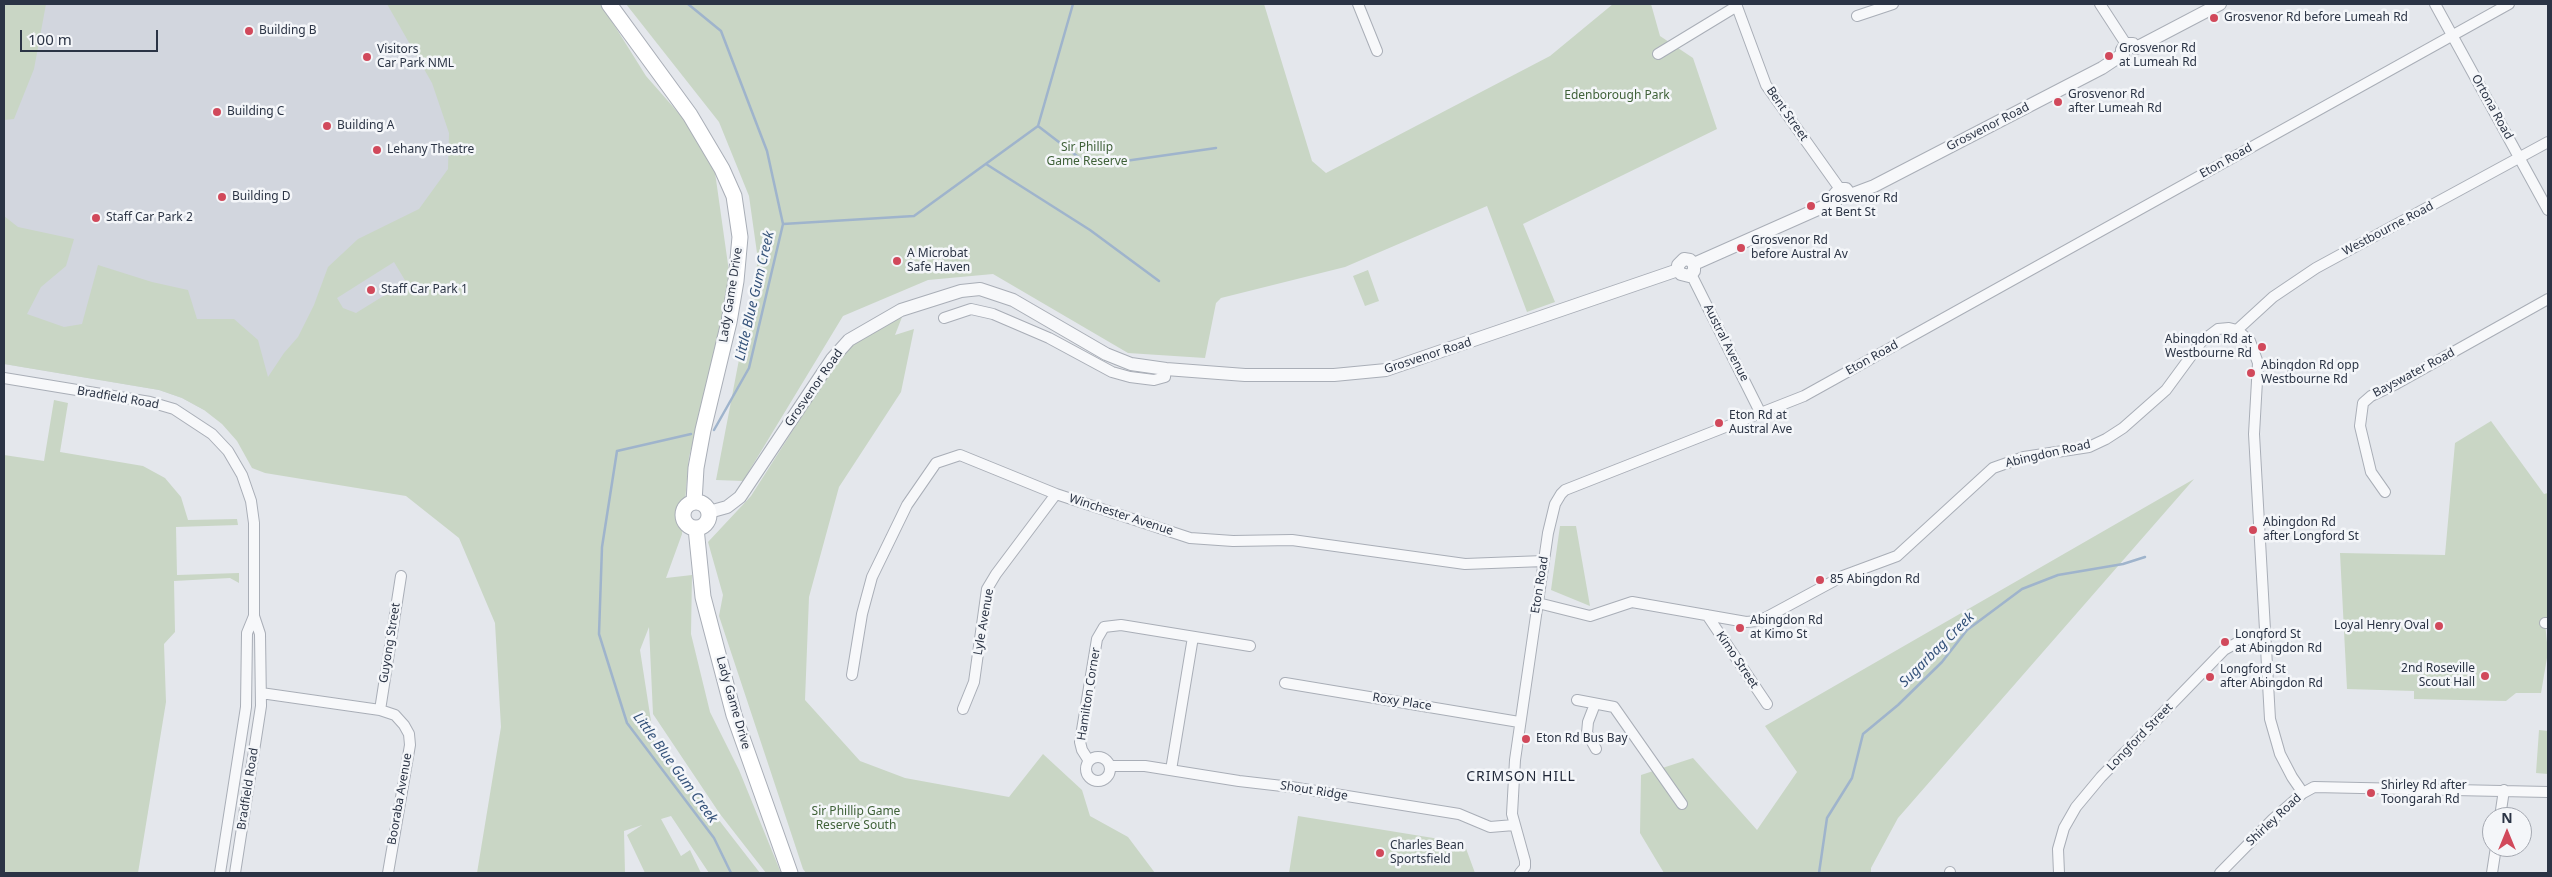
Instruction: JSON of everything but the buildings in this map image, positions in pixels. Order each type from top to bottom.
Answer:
[{"type":"main road","name":"Lady Game Drive","points":[[609,4],[690,115],[722,169],[734,196],[740,238],[736,281],[729,322],[703,430],[696,468],[694,502]]},
{"type":"main road","points":[[694,502],[705,506],[709,512],[706,523],[696,528],[685,522],[683,514],[687,506],[694,502]]},
{"type":"main road","name":"Lady Game Drive","points":[[696,528],[703,597],[734,715],[790,873]]},
{"type":"street","points":[[1358,4],[1377,52]]},
{"type":"street","points":[[1857,16],[1892,4]]},
{"type":"street","points":[[2100,4],[2128,49]]},
{"type":"street","name":"Grosvenor Road","points":[[709,512],[727,506],[740,497],[832,359],[849,340],[882,319],[923,302],[961,291],[980,289],[997,292],[1112,356],[1131,364],[1166,369],[1255,375],[1334,375],[1386,370],[1678,270],[1680,262],[1684,259],[1693,269],[1842,195],[1874,186],[2085,77],[2128,49],[2220,4]]},
{"type":"street","name":"Ortona Road","points":[[2434,4],[2548,210]]},
{"type":"street","name":"Eton Road","points":[[1520,873],[1525,867],[1526,861],[1514,825],[1512,789],[1519,722],[1544,561],[1555,504],[1565,490],[1804,396],[2509,4]]},
{"type":"street","points":[[1658,54],[1736,5]]},
{"type":"street","name":"Bent Street","points":[[1736,5],[1766,86],[1842,195]]},
{"type":"street","name":"Westbourne Road","points":[[2238,330],[2273,297],[2316,268],[2548,142]]},
{"type":"street","name":"Austral Avenue","points":[[1693,269],[1760,412]]},
{"type":"street","name":"Bayswater Road","points":[[2385,492],[2370,472],[2360,426],[2363,403],[2370,396],[2396,384],[2548,299]]},
{"type":"street","points":[[944,318],[971,309],[993,314],[1049,338],[1112,372],[1130,377],[1154,380],[1165,377],[1166,369]]},
{"type":"street","name":"Abingdon Road","points":[[1538,603],[1590,616],[1632,602],[1746,622],[1757,621],[1844,576],[1897,556],[1993,468],[2024,457],[2089,446],[2106,439],[2138,416],[2166,390],[2194,350],[2210,333],[2229,328],[2238,330]]},
{"type":"street","points":[[2238,330],[2250,341],[2258,363],[2254,434],[2272,730],[2287,769],[2303,793]]},
{"type":"street","name":"Bradfield Road","points":[[4,378],[166,406],[194,420],[212,434],[233,459],[242,476],[251,501],[254,523],[254,616],[260,634],[262,693],[260,719],[235,873]]},
{"type":"street","name":"Winchester Avenue","points":[[852,675],[862,614],[872,577],[907,504],[936,463],[960,455],[1056,494],[1190,538],[1233,541],[1292,540],[1465,564],[1544,561]]},
{"type":"street","name":"Lyle Avenue","points":[[963,709],[974,682],[987,589],[996,574],[1056,494]]},
{"type":"street","name":"Guyong Street","points":[[380,710],[401,576]]},
{"type":"street","name":"Kimo Street","points":[[1707,615],[1767,704]]},
{"type":"street","name":"Bradfield Road","points":[[220,873],[246,707],[247,633],[254,616]]},
{"type":"street","name":"Hamilton Corner","points":[[1089,761],[1082,750],[1080,742],[1100,630],[1115,624],[1250,646]]},
{"type":"street","points":[[1171,770],[1193,637]]},
{"type":"street","name":"Longford Street","points":[[2059,873],[2058,849],[2064,828],[2076,806],[2101,777],[2224,650],[2242,640],[2266,638]]},
{"type":"street","name":"Roxy Place","points":[[1285,683],[1519,722]]},
{"type":"street","name":"Booraba Avenue","points":[[262,693],[380,710],[395,715],[404,725],[409,734],[410,745],[388,873]]},
{"type":"street","points":[[1577,700],[1614,707],[1682,804]]},
{"type":"street","points":[[1595,704],[1588,722],[1587,733],[1596,749]]},
{"type":"street","points":[[1100,757],[1107,760],[1110,772],[1106,779],[1094,781],[1086,772],[1089,761],[1100,757]]},
{"type":"street","name":"Shout Ridge","points":[[1110,766],[1145,766],[1456,813],[1490,827],[1514,825]]},
{"type":"street","name":"Shirley Road","points":[[2220,873],[2303,793],[2313,787],[2548,792]]},
{"type":"street","points":[[2501,807],[2504,790]]},
{"type":"street","points":[[2492,873],[2494,857]]},
{"type":"shaded area","points":[[4,4],[532,4],[483,323],[204,410],[182,398],[159,390],[4,364]]},
{"type":"green space","points":[[4,4],[46,4],[34,69],[14,119],[4,120]]},
{"type":"green space","points":[[387,4],[601,4],[646,76],[712,151],[732,293],[689,457],[682,534],[666,578],[692,575],[691,634],[710,712],[739,770],[781,873],[766,873],[720,814],[653,714],[649,627],[640,650],[655,747],[715,815],[760,873],[709,873],[671,816],[661,819],[681,856],[690,850],[701,873],[645,873],[627,835],[642,825],[624,831],[625,873],[477,873],[501,727],[495,623],[459,538],[406,496],[265,473],[252,468],[237,441],[222,424],[204,410],[182,398],[159,390],[4,364],[4,216],[18,227],[74,239],[66,266],[41,287],[27,314],[64,327],[82,324],[98,265],[152,282],[188,290],[197,319],[234,319],[258,340],[268,377],[284,353],[298,337],[314,305],[328,267],[358,239],[419,209],[448,169],[449,133],[432,83]],"holes":[[[394,262],[406,282],[356,313],[343,308],[337,298]]]},
{"type":"green space","name":"Sir Phillip Game Reserve","points":[[626,4],[1264,4],[1312,161],[1326,173],[1550,56],[1613,4],[1651,4],[1660,36],[1693,58],[1717,129],[1523,224],[1555,302],[1527,312],[1487,206],[1345,267],[1221,298],[1216,303],[1205,358],[1128,353],[993,274],[928,280],[843,316],[743,481],[716,480],[758,260],[749,196],[719,122]]},
{"type":"green space","points":[[1368,270],[1379,301],[1365,306],[1353,276]]},
{"type":"green space","name":"Sir Phillip Game Reserve South","points":[[904,312],[895,335],[914,329],[901,392],[839,487],[809,597],[805,700],[860,761],[905,778],[1009,797],[1043,754],[1082,790],[1090,816],[1128,837],[1155,873],[806,873],[803,869],[719,616],[723,595],[708,542],[751,496],[844,350]]},
{"type":"green space","points":[[54,400],[68,403],[60,452],[143,466],[165,478],[181,497],[188,520],[237,519],[238,525],[176,527],[177,575],[239,573],[239,583],[230,578],[174,581],[175,632],[164,644],[166,702],[138,873],[4,873],[4,455],[44,461]]},
{"type":"green space","points":[[2491,421],[2544,494],[2548,493],[2548,618],[2545,623],[2548,652],[2541,693],[2516,693],[2506,701],[2414,699],[2414,691],[2347,689],[2340,553],[2445,555],[2455,443]]},
{"type":"green space","points":[[2194,479],[1898,818],[1871,868],[1871,873],[1664,873],[1640,833],[1641,775],[1693,758],[1757,830],[1797,772],[1765,726]]},
{"type":"green space","points":[[1560,526],[1576,526],[1590,606],[1551,590]]},
{"type":"green space","points":[[2539,730],[2548,731],[2548,774],[2536,773]]},
{"type":"green space","name":"Charles Bean Sportsfield","points":[[1298,816],[1464,843],[1475,873],[1289,873]]},
{"type":"waterway","name":"Little Blue Gum Creek","points":[[688,4],[721,31],[767,151],[783,224],[749,368],[714,430]]},
{"type":"waterway","name":"Little Blue Gum Creek","points":[[1038,126],[1073,4]]},
{"type":"waterway","points":[[783,224],[914,216],[1038,126],[1090,166],[1216,148]]},
{"type":"waterway","points":[[986,164],[1090,230],[1159,281]]},
{"type":"waterway","name":"Little Blue Gum Creek","points":[[691,434],[617,451],[602,547],[599,634],[627,723],[714,838],[731,873]]},
{"type":"waterway","name":"Sugarbag Creek","points":[[1819,873],[1827,818],[1852,778],[1863,734],[1898,705],[1942,662],[1967,630],[2022,589],[2058,575],[2123,564],[2145,557]]},
{"type":"place","name":"Grosvenor Rd before Lumeah Rd","points":[[2214,18]]},
{"type":"place","name":"Building B","points":[[249,31]]},
{"type":"place","name":"Grosvenor Rd at Lumeah Rd","points":[[2109,56]]},
{"type":"place","name":"Visitors Car Park NML","points":[[367,57]]},
{"type":"place","name":"Grosvenor Rd after Lumeah Rd","points":[[2058,102]]},
{"type":"place","name":"Building C","points":[[217,112]]},
{"type":"place","name":"Building A","points":[[327,126]]},
{"type":"place","name":"Lehany Theatre","points":[[377,150]]},
{"type":"place","name":"Building D","points":[[222,197]]},
{"type":"place","name":"Grosvenor Rd at Bent St","points":[[1811,206]]},
{"type":"place","name":"Staff Car Park 2","points":[[96,218]]},
{"type":"place","name":"Grosvenor Rd before Austral Av","points":[[1741,248]]},
{"type":"place","name":"A Microbat Safe Haven","points":[[897,261]]},
{"type":"place","name":"Staff Car Park 1","points":[[371,290]]},
{"type":"place","name":"Abingdon Rd at Westbourne Rd","points":[[2262,347]]},
{"type":"place","name":"Abingdon Rd opp Westbourne Rd","points":[[2251,373]]},
{"type":"place","name":"Eton Rd at Austral Ave","points":[[1719,423]]},
{"type":"place","name":"Abingdon Rd after Longford St","points":[[2253,530]]},
{"type":"place","name":"85 Abingdon Rd","points":[[1820,580]]},
{"type":"place","name":"Loyal Henry Oval","points":[[2439,626]]},
{"type":"place","name":"Abingdon Rd at Kimo St","points":[[1740,628]]},
{"type":"place","name":"Longford St at Abingdon Rd","points":[[2225,642]]},
{"type":"place","name":"2nd Roseville Scout Hall","points":[[2485,676]]},
{"type":"place","name":"Longford St after Abingdon Rd","points":[[2210,677]]},
{"type":"place","name":"Eton Rd Bus Bay","points":[[1526,739]]},
{"type":"place","name":"Shirley Rd after Toongarah Rd","points":[[2371,793]]},
{"type":"place","name":"Charles Bean Sportsfield","points":[[1380,853]]},
{"type":"district","name":"CRIMSON HILL","points":[[1521,777]]},
{"type":"park label","name":"Edenborough Park","points":[[1617,96]]}]
